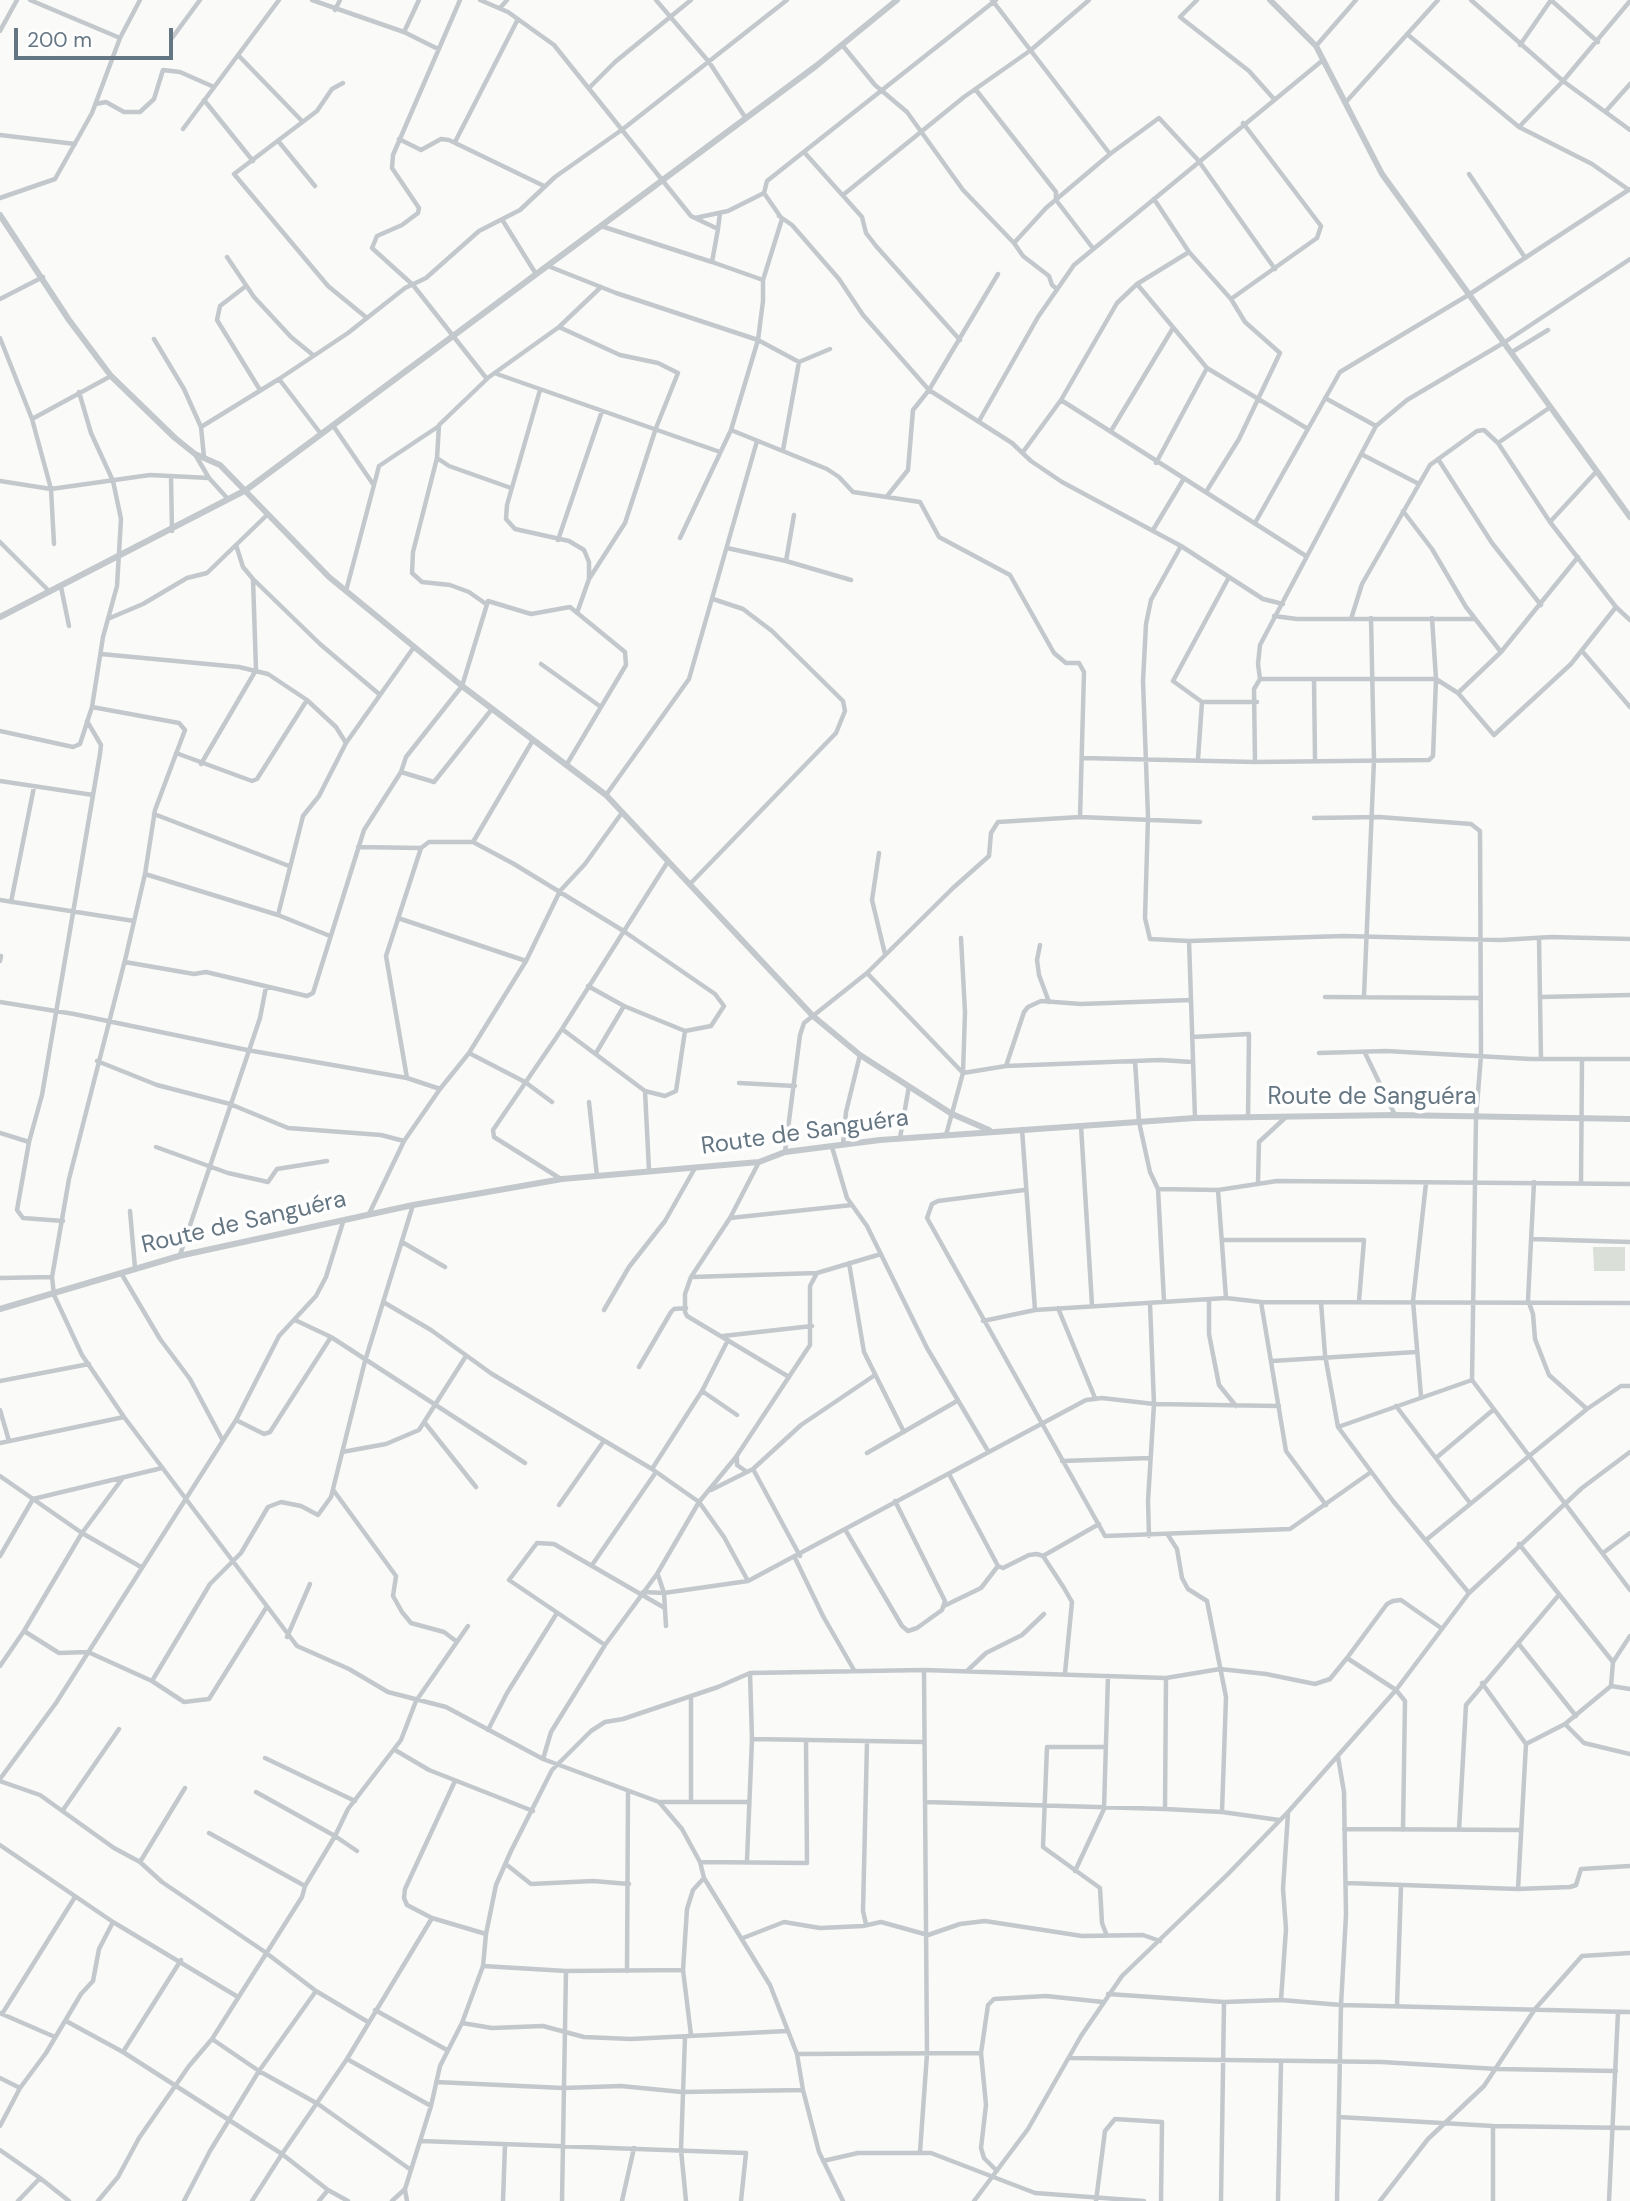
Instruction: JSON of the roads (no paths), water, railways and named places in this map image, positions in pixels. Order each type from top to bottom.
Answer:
[{"type":"street","points":[[0,31],[17,0]]},
{"type":"street","points":[[30,0],[120,38]]},
{"type":"street","points":[[0,198],[55,179],[96,104],[120,38],[140,0]]},
{"type":"street","points":[[172,38],[200,0]]},
{"type":"street","points":[[183,128],[279,0]]},
{"type":"street","points":[[312,0],[404,33],[439,49]]},
{"type":"street","points":[[334,10],[340,0]]},
{"type":"street","points":[[404,33],[419,0]]},
{"type":"street","points":[[460,0],[399,139],[392,168],[419,208],[418,213],[402,225],[377,236],[372,248],[413,285],[487,379]]},
{"type":"street","points":[[480,0],[500,8],[548,38],[687,212],[718,229]]},
{"type":"street","points":[[500,8],[507,0]]},
{"type":"street","points":[[656,0],[709,62],[745,117]]},
{"type":"street","points":[[589,88],[615,62],[691,0]]},
{"type":"street","points":[[201,427],[279,379],[426,278],[480,231],[520,210],[544,186],[623,129],[787,0]]},
{"type":"street","points":[[0,617],[172,531],[246,490],[843,46],[897,0]]},
{"type":"street","points":[[842,195],[964,96],[1031,50],[1089,0]]},
{"type":"street","points":[[1197,0],[1180,17],[1250,71],[1275,99]]},
{"type":"street","points":[[1270,0],[1316,46],[1382,174],[1505,342],[1595,472],[1630,516]]},
{"type":"street","points":[[1316,46],[1356,0]]},
{"type":"street","points":[[1345,104],[1438,0]]},
{"type":"street","points":[[1471,0],[1520,46],[1630,130]]},
{"type":"street","points":[[1520,46],[1551,0],[1598,42]]},
{"type":"street","points":[[680,538],[730,430],[758,340],[763,280],[782,219],[764,193],[767,181],[994,1],[1110,153]]},
{"type":"street","points":[[1519,127],[1598,42],[1630,1]]},
{"type":"street","points":[[455,142],[518,19]]},
{"type":"street","points":[[1255,523],[1340,372],[1470,294],[1524,256],[1630,189],[1592,164],[1519,127],[1407,34]]},
{"type":"street","points":[[843,46],[881,91],[903,107],[962,190],[1014,243],[1023,256],[1049,276],[1052,285],[1057,289]]},
{"type":"street","points":[[238,55],[301,120]]},
{"type":"street","points":[[979,421],[1074,265],[1092,247],[1323,60]]},
{"type":"street","points":[[96,104],[106,102],[124,113],[140,112],[153,99],[163,70],[180,72],[214,87]]},
{"type":"street","points":[[344,83],[332,89],[317,111],[301,120],[278,142],[236,171],[235,177],[328,286],[367,318]]},
{"type":"street","points":[[1606,111],[1630,84]]},
{"type":"street","points":[[976,90],[1056,192],[1056,200],[1092,247]]},
{"type":"street","points":[[204,100],[253,161]]},
{"type":"street","points":[[1014,243],[1056,200],[1110,153],[1159,118],[1198,160],[1275,269]]},
{"type":"street","points":[[1231,299],[1317,238],[1321,226],[1243,123]]},
{"type":"street","points":[[0,135],[75,144]]},
{"type":"street","points":[[399,139],[421,150],[441,139],[455,142],[544,186]]},
{"type":"street","points":[[278,142],[315,186]]},
{"type":"street","points":[[804,152],[862,217],[866,233],[876,246],[960,340]]},
{"type":"street","points":[[1469,174],[1510,231],[1524,256]]},
{"type":"street","points":[[695,218],[720,213],[764,193]]},
{"type":"street","points":[[1154,199],[1189,252],[1231,299],[1245,322],[1280,353],[1239,439],[1206,492]]},
{"type":"street","points":[[712,262],[720,213]]},
{"type":"street","points":[[0,215],[69,320],[111,376],[195,454],[209,478],[229,499]]},
{"type":"street","points":[[779,216],[792,225],[863,315],[929,390],[1024,452],[1031,461],[1062,482],[1181,546],[1228,579],[1251,588],[1263,599],[1283,604]]},
{"type":"street","points":[[503,221],[537,274]]},
{"type":"street","points":[[601,226],[763,280]]},
{"type":"street","points":[[1024,452],[1061,400],[1117,303],[1138,284],[1189,252]]},
{"type":"street","points":[[227,257],[246,286],[291,337],[313,355]]},
{"type":"street","points":[[1255,762],[1255,689],[1260,679],[1260,645],[1376,426],[1407,400],[1505,342],[1630,259]]},
{"type":"street","points":[[548,266],[601,287],[758,340],[799,362]]},
{"type":"street","points":[[887,495],[908,470],[911,416],[998,274]]},
{"type":"street","points":[[0,299],[43,277]]},
{"type":"street","points":[[1138,284],[1207,368],[1308,429]]},
{"type":"street","points":[[246,286],[220,306],[217,320],[260,390]]},
{"type":"street","points":[[346,591],[379,466],[439,425],[487,379],[559,327],[601,287]]},
{"type":"street","points":[[559,327],[620,355],[676,370],[677,377],[656,428],[625,523],[589,579],[577,613]]},
{"type":"street","points":[[1111,431],[1172,328]]},
{"type":"street","points":[[1512,352],[1548,330]]},
{"type":"street","points":[[0,338],[32,419],[51,489],[54,544]]},
{"type":"street","points":[[154,340],[184,388],[201,427],[204,457]]},
{"type":"street","points":[[799,362],[830,349]]},
{"type":"street","points":[[783,450],[799,362]]},
{"type":"street","points":[[1156,463],[1207,368]]},
{"type":"street","points":[[496,374],[720,452]]},
{"type":"street","points":[[32,419],[111,376]]},
{"type":"street","points":[[279,379],[322,436]]},
{"type":"street","points":[[540,390],[505,512],[508,523],[515,529],[577,544],[588,557],[589,579]]},
{"type":"street","points":[[0,731],[73,747],[80,744],[92,707],[120,555],[121,519],[113,481],[91,433],[79,392]]},
{"type":"street","points":[[1325,398],[1376,426]]},
{"type":"street","points":[[1061,400],[1156,463],[1306,556]]},
{"type":"street","points":[[1498,443],[1549,408]]},
{"type":"street","points":[[558,540],[602,411]]},
{"type":"street","points":[[439,425],[438,458],[413,552],[412,573],[422,582],[460,589],[486,604]]},
{"type":"street","points":[[334,427],[373,484]]},
{"type":"street","points":[[730,430],[834,473],[853,492],[887,495],[922,503],[939,537],[1010,575],[1060,660],[1083,666],[1080,817]]},
{"type":"street","points":[[1350,619],[1362,584],[1417,483],[1438,459],[1477,431],[1485,430],[1498,443],[1550,522],[1616,607],[1630,620]]},
{"type":"street","points":[[606,794],[685,686],[713,599],[757,442]]},
{"type":"street","points":[[195,454],[220,464],[346,591],[462,686],[606,794],[621,814],[688,886],[813,1016],[860,1055],[952,1114],[991,1131]]},
{"type":"street","points":[[1363,455],[1417,483]]},
{"type":"street","points":[[438,458],[449,466],[511,488]]},
{"type":"street","points":[[1438,459],[1492,543],[1541,605]]},
{"type":"street","points":[[1550,522],[1595,472]]},
{"type":"street","points":[[171,476],[172,531]]},
{"type":"street","points":[[0,481],[51,489],[125,477],[209,478]]},
{"type":"street","points":[[1153,530],[1183,480]]},
{"type":"street","points":[[1403,511],[1432,549],[1475,619],[1501,652]]},
{"type":"street","points":[[110,618],[143,604],[187,578],[207,573],[269,514]]},
{"type":"street","points":[[786,561],[794,515]]},
{"type":"street","points":[[0,542],[50,592]]},
{"type":"street","points":[[236,545],[243,566],[253,579],[320,644],[379,694]]},
{"type":"street","points":[[1181,546],[1147,610],[1143,681],[1148,817],[1144,870],[1148,936],[1152,940],[1366,937],[1630,939]]},
{"type":"street","points":[[727,548],[786,561],[851,580]]},
{"type":"street","points":[[1458,693],[1501,652],[1578,557]]},
{"type":"street","points":[[201,764],[256,670],[253,579]]},
{"type":"street","points":[[1228,579],[1172,681],[1202,702],[1257,702]]},
{"type":"street","points":[[61,587],[69,626]]},
{"type":"street","points":[[688,886],[836,733],[845,711],[843,701],[753,615],[713,599]]},
{"type":"street","points":[[125,962],[194,974],[206,972],[307,996],[313,993],[364,830],[401,772],[407,757],[462,686],[486,604],[492,600],[537,614],[566,606],[627,654],[626,665],[567,764]]},
{"type":"street","points":[[1260,679],[1436,678],[1458,693],[1494,735],[1581,651],[1616,607]]},
{"type":"street","points":[[1274,616],[1475,619]]},
{"type":"street","points":[[1364,996],[1374,760],[1371,618]]},
{"type":"street","points":[[1082,758],[1255,762],[1431,759],[1436,678],[1432,618]]},
{"type":"street","points":[[278,915],[303,816],[320,796],[346,743],[414,647]]},
{"type":"street","points":[[1581,651],[1630,707]]},
{"type":"street","points":[[101,654],[256,670],[268,674],[307,700],[336,727],[346,743]]},
{"type":"street","points":[[541,664],[601,708]]},
{"type":"street","points":[[1314,679],[1315,759]]},
{"type":"street","points":[[176,753],[247,781],[257,779],[307,700]]},
{"type":"street","points":[[1198,759],[1202,702]]},
{"type":"street","points":[[92,707],[179,723],[185,730],[154,814],[145,874],[125,962],[97,1061],[69,1179],[52,1277],[54,1295],[89,1364],[124,1417],[287,1637],[297,1646],[349,1669],[388,1692],[446,1707],[543,1759],[628,1793],[659,1802],[750,1801]]},
{"type":"street","points":[[401,772],[433,782],[493,709]]},
{"type":"street","points":[[63,1222],[23,1218],[17,1213],[29,1142],[42,1095],[101,745],[87,721]]},
{"type":"street","points":[[473,842],[533,740]]},
{"type":"street","points":[[0,781],[93,795]]},
{"type":"street","points":[[11,902],[34,787]]},
{"type":"street","points":[[154,814],[289,866]]},
{"type":"street","points":[[369,1214],[404,1142],[440,1089],[469,1053],[526,961],[560,891],[585,864],[621,814]]},
{"type":"street","points":[[1314,818],[1371,816],[1471,824],[1478,827],[1480,1055],[1476,1118],[1472,1380],[1630,1590]]},
{"type":"street","points":[[785,1152],[800,1035],[804,1023],[867,973],[989,856],[991,833],[998,822],[1080,817],[1148,817],[1200,822]]},
{"type":"street","points":[[358,847],[381,850],[421,848],[436,841],[473,842],[622,930],[723,1002],[723,1009],[710,1026],[685,1031],[624,1006],[588,986]]},
{"type":"street","points":[[407,1078],[386,956],[421,848]]},
{"type":"street","points":[[879,853],[872,900],[886,955]]},
{"type":"street","points":[[562,1179],[493,1134],[667,863]]},
{"type":"street","points":[[145,874],[278,915],[330,936]]},
{"type":"street","points":[[0,900],[134,921]]},
{"type":"street","points":[[398,918],[526,961]]},
{"type":"street","points":[[946,1135],[963,1073],[965,1012],[961,938]]},
{"type":"street","points":[[1539,938],[1541,1059]]},
{"type":"street","points":[[1189,941],[1195,1118]]},
{"type":"street","points":[[1040,944],[1037,960],[1039,975],[1049,1002]]},
{"type":"street","points":[[867,973],[963,1073]]},
{"type":"street","points":[[179,1256],[260,1018],[266,987]]},
{"type":"street","points":[[1541,997],[1630,995]]},
{"type":"street","points":[[1325,997],[1480,998]]},
{"type":"street","points":[[1006,1066],[1024,1012],[1028,1007],[1041,1002],[1081,1004],[1190,1000]]},
{"type":"street","points":[[0,1002],[407,1078],[440,1089]]},
{"type":"street","points":[[596,1053],[624,1006]]},
{"type":"street","points":[[562,1029],[645,1091],[665,1096],[676,1091],[685,1031]]},
{"type":"street","points":[[1192,1037],[1248,1034],[1248,1118]]},
{"type":"street","points":[[469,1053],[525,1082],[552,1102]]},
{"type":"street","points":[[1365,1053],[1395,1115]]},
{"type":"street","points":[[1319,1054],[1630,1059]]},
{"type":"street","points":[[843,1146],[846,1112],[860,1055]]},
{"type":"street","points":[[1581,1183],[1582,1059]]},
{"type":"street","points":[[97,1061],[157,1085],[230,1104],[288,1128],[381,1135],[404,1142]]},
{"type":"street","points":[[963,1073],[1006,1066],[1135,1061],[1192,1062]]},
{"type":"street","points":[[1135,1061],[1139,1122],[1150,1171],[1158,1189],[1164,1301]]},
{"type":"street","points":[[739,1083],[795,1086]]},
{"type":"street","points":[[900,1138],[909,1086]]},
{"type":"street","points":[[645,1091],[649,1170]]},
{"type":"street","points":[[589,1102],[597,1176]]},
{"type":"street","name":"Route de Sanguéra","points":[[0,1309],[179,1256],[413,1205],[562,1179],[759,1162],[785,1152],[900,1138],[1195,1118],[1395,1115],[1630,1119]]},
{"type":"street","points":[[1258,1182],[1259,1142],[1285,1118]]},
{"type":"street","points":[[1082,1126],[1092,1305]]},
{"type":"street","points":[[1021,1128],[1035,1310]]},
{"type":"street","points":[[0,1133],[29,1142]]},
{"type":"street","points":[[156,1147],[268,1182],[277,1168],[327,1161]]},
{"type":"street","points":[[832,1147],[847,1198],[881,1254],[927,1348],[988,1451]]},
{"type":"street","points":[[759,1162],[730,1218],[691,1277],[685,1294],[687,1316],[789,1377]]},
{"type":"street","points":[[604,1310],[629,1267],[666,1221],[696,1167]]},
{"type":"street","points":[[1158,1189],[1218,1190],[1258,1182],[1476,1181],[1630,1184]]},
{"type":"street","points":[[1534,1182],[1528,1300],[1533,1314],[1535,1339],[1549,1375],[1587,1409]]},
{"type":"street","points":[[1421,1396],[1413,1301],[1426,1183]]},
{"type":"street","points":[[1024,1190],[938,1200],[929,1211],[929,1225],[1107,1538],[1290,1529],[1371,1472]]},
{"type":"street","points":[[1218,1190],[1226,1298]]},
{"type":"street","points":[[152,1681],[210,1584],[241,1553],[268,1507],[275,1503],[291,1503],[318,1515],[334,1491],[365,1361],[413,1205]]},
{"type":"street","points":[[730,1218],[852,1205]]},
{"type":"street","points":[[130,1211],[135,1268]]},
{"type":"street","points":[[343,1222],[326,1277],[316,1296],[279,1336],[236,1420],[57,1703],[0,1780],[32,1791],[63,1810],[114,1848],[140,1862],[162,1882],[265,1952],[316,1992],[368,2022]]},
{"type":"street","points":[[1532,1239],[1630,1242]]},
{"type":"street","points":[[1223,1240],[1364,1240],[1359,1301]]},
{"type":"street","points":[[402,1242],[445,1267]]},
{"type":"street","points":[[691,1277],[817,1273],[881,1254]]},
{"type":"street","points":[[849,1263],[864,1352],[904,1432]]},
{"type":"street","points":[[120,1272],[160,1339],[190,1379],[222,1439]]},
{"type":"street","points":[[543,1759],[551,1732],[571,1706],[605,1645],[657,1574],[699,1502],[737,1457],[810,1345],[810,1286],[817,1273]]},
{"type":"street","points":[[0,1278],[52,1277]]},
{"type":"street","points":[[983,1321],[1035,1310],[1226,1298],[1321,1302],[1528,1300],[1630,1303]]},
{"type":"street","points":[[1209,1301],[1209,1334],[1219,1385],[1236,1406]]},
{"type":"street","points":[[1261,1301],[1286,1451],[1326,1505]]},
{"type":"street","points":[[1321,1302],[1325,1355],[1338,1427],[1469,1593]]},
{"type":"street","points":[[385,1303],[603,1442],[654,1470],[699,1502],[724,1536],[748,1581]]},
{"type":"street","points":[[1149,1536],[1154,1404],[1150,1304]]},
{"type":"street","points":[[639,1367],[671,1312],[674,1309],[686,1308]]},
{"type":"street","points":[[1058,1308],[1095,1398]]},
{"type":"street","points":[[295,1320],[331,1337],[525,1463]]},
{"type":"street","points":[[722,1336],[812,1326]]},
{"type":"street","points":[[236,1420],[264,1434],[270,1432],[331,1337]]},
{"type":"street","points":[[592,1565],[702,1391],[728,1340]]},
{"type":"street","points":[[1272,1361],[1325,1355],[1416,1352]]},
{"type":"street","points":[[342,1452],[386,1444],[418,1430],[466,1356]]},
{"type":"street","points":[[0,1381],[89,1364]]},
{"type":"street","points":[[708,1492],[750,1470],[801,1425],[875,1375]]},
{"type":"street","points":[[1338,1427],[1472,1380]]},
{"type":"street","points":[[1426,1540],[1587,1409],[1621,1386],[1630,1386]]},
{"type":"street","points":[[702,1391],[737,1415]]},
{"type":"street","points":[[642,1594],[748,1581],[798,1557],[1040,1423],[1095,1398],[1154,1404],[1279,1406]]},
{"type":"street","points":[[867,1453],[957,1401]]},
{"type":"street","points":[[1396,1406],[1470,1503]]},
{"type":"street","points":[[0,1410],[9,1441]]},
{"type":"street","points":[[1436,1458],[1493,1410]]},
{"type":"street","points":[[0,1443],[124,1417]]},
{"type":"street","points":[[425,1423],[476,1487]]},
{"type":"street","points":[[559,1505],[603,1442]]},
{"type":"street","points":[[974,2201],[1028,2129],[1108,1994],[1130,1968],[1288,1812],[1396,1690],[1469,1593],[1519,1544],[1630,1452]]},
{"type":"street","points":[[737,1457],[737,1465],[750,1470],[798,1557],[822,1616],[854,1671]]},
{"type":"street","points":[[1062,1461],[1150,1458]]},
{"type":"street","points":[[0,1556],[33,1499],[162,1468]]},
{"type":"street","points":[[949,1474],[998,1566],[1003,1568],[1033,1553],[1043,1556],[1072,1602],[1065,1674]]},
{"type":"street","points":[[0,1476],[82,1533],[141,1567]]},
{"type":"street","points":[[0,1666],[82,1533],[123,1478]]},
{"type":"street","points":[[334,1491],[396,1576],[393,1595],[402,1612],[411,1623],[444,1632],[456,1642]]},
{"type":"street","points":[[895,1501],[940,1589],[944,1605]]},
{"type":"street","points":[[1043,1556],[1099,1524]]},
{"type":"street","points":[[846,1531],[865,1568],[904,1629],[916,1628],[944,1605],[981,1588],[998,1566]]},
{"type":"street","points":[[1603,1553],[1630,1533]]},
{"type":"street","points":[[1167,1535],[1177,1549],[1182,1578],[1188,1589],[1207,1601],[1226,1697],[1222,1812]]},
{"type":"street","points":[[605,1645],[509,1580],[531,1547],[537,1543],[554,1544],[663,1607]]},
{"type":"street","points":[[1519,1544],[1613,1662]]},
{"type":"street","points":[[657,1574],[664,1593],[666,1626]]},
{"type":"street","points":[[287,1637],[310,1584]]},
{"type":"street","points":[[1459,1830],[1466,1705],[1558,1596]]},
{"type":"street","points":[[407,2201],[405,2189],[432,2106],[436,2082],[483,1966],[486,1934],[496,1885],[552,1770],[600,1725],[691,1696],[750,1673],[924,1670],[1166,1678],[1220,1670],[1266,1674],[1315,1684],[1330,1679],[1387,1604],[1393,1601],[1401,1600],[1441,1628]]},
{"type":"street","points":[[24,1631],[59,1653],[88,1652],[152,1681],[184,1702],[209,1699],[267,1608]]},
{"type":"street","points":[[488,1730],[506,1693],[557,1613]]},
{"type":"street","points":[[967,1671],[986,1653],[1022,1635],[1044,1614]]},
{"type":"street","points":[[98,2201],[118,2177],[139,2138],[212,2039],[302,1897],[305,1886],[355,1801],[395,1750],[413,1716],[416,1701],[468,1626]]},
{"type":"street","points":[[1526,1744],[1565,1724],[1611,1686],[1613,1662],[1630,1636]]},
{"type":"street","points":[[1518,1643],[1576,1716]]},
{"type":"street","points":[[1347,1658],[1396,1690],[1406,1707],[1403,1830]]},
{"type":"street","points":[[920,2152],[927,2054],[928,1935],[924,1670]]},
{"type":"street","points":[[747,1860],[752,1739],[750,1673]]},
{"type":"street","points":[[1075,1871],[1104,1809],[1108,1676]]},
{"type":"street","points":[[1165,1809],[1166,1678]]},
{"type":"street","points":[[1482,1683],[1526,1744],[1518,1889]]},
{"type":"street","points":[[1611,1686],[1630,1689]]},
{"type":"street","points":[[691,1696],[691,1800]]},
{"type":"street","points":[[1565,1724],[1584,1743],[1630,1754]]},
{"type":"street","points":[[63,1810],[119,1729]]},
{"type":"street","points":[[752,1739],[924,1742]]},
{"type":"street","points":[[700,1862],[747,1860],[807,1863],[806,1741]]},
{"type":"street","points":[[866,1924],[863,1911],[867,1742]]},
{"type":"street","points":[[1105,1747],[1046,1747],[1043,1847],[1100,1888],[1102,1923],[1107,1936]]},
{"type":"street","points":[[395,1750],[455,1781],[533,1811]]},
{"type":"street","points":[[1337,2201],[1346,1883],[1344,1792],[1338,1756]]},
{"type":"street","points":[[265,1758],[355,1801]]},
{"type":"street","points":[[455,1781],[405,1889],[407,1905],[432,1918],[486,1934]]},
{"type":"street","points":[[140,1862],[185,1788]]},
{"type":"street","points":[[256,1792],[335,1836],[357,1852]]},
{"type":"street","points":[[627,1971],[628,1793]]},
{"type":"street","points":[[659,1802],[682,1829],[700,1862],[704,1878],[770,1985],[797,2054],[803,2090],[823,2161],[843,2201]]},
{"type":"street","points":[[925,1802],[1165,1809],[1222,1812],[1280,1820]]},
{"type":"street","points":[[1281,2000],[1286,1929],[1283,1889],[1288,1812]]},
{"type":"street","points":[[1344,1829],[1520,1830]]},
{"type":"street","points":[[209,1833],[305,1886]]},
{"type":"street","points":[[0,1845],[113,1922],[238,1997]]},
{"type":"street","points":[[507,1865],[531,1884],[593,1881],[629,1884]]},
{"type":"street","points":[[1346,1883],[1518,1889],[1574,1886],[1581,1869],[1630,1866]]},
{"type":"street","points":[[691,2035],[683,1970],[687,1909],[694,1890],[704,1878]]},
{"type":"street","points":[[1397,2005],[1401,1886]]},
{"type":"street","points":[[55,2037],[1,2014],[75,1897]]},
{"type":"street","points":[[252,2201],[347,2059],[432,1918]]},
{"type":"street","points":[[0,2126],[20,2088],[66,2021],[81,1994],[93,1981],[99,1949],[113,1922]]},
{"type":"street","points":[[743,1938],[779,1923],[820,1928],[889,1923],[928,1935],[960,1924],[985,1922],[1082,1936],[1143,1935],[1160,1941]]},
{"type":"street","points":[[1380,2201],[1428,2139],[1497,2069],[1535,2009],[1584,1954],[1630,1953]]},
{"type":"street","points":[[123,2052],[181,1961]]},
{"type":"street","points":[[483,1966],[566,1971],[683,1970]]},
{"type":"street","points":[[562,2201],[566,1971]]},
{"type":"street","points":[[184,2201],[229,2119],[316,1992]]},
{"type":"street","points":[[1108,1994],[1224,2002],[1281,2000],[1341,2005],[1630,2012]]},
{"type":"street","points":[[997,2171],[981,2152],[986,2105],[981,2053],[985,2014],[994,1999],[1046,1996],[1103,2002]]},
{"type":"street","points":[[1221,2201],[1224,2002]]},
{"type":"street","points":[[375,2010],[447,2050]]},
{"type":"street","points":[[1609,2201],[1610,2128],[1618,2012]]},
{"type":"street","points":[[66,2021],[123,2052],[229,2119],[282,2154],[328,2190],[348,2201]]},
{"type":"street","points":[[462,2022],[492,2028],[543,2026],[584,2037],[631,2039],[787,2031]]},
{"type":"street","points":[[685,2037],[681,2150],[686,2201]]},
{"type":"street","points":[[212,2039],[260,2071],[318,2104],[411,2170]]},
{"type":"street","points":[[797,2054],[981,2053]]},
{"type":"street","points":[[1070,2058],[1281,2063],[1382,2062],[1497,2069],[1616,2071]]},
{"type":"street","points":[[347,2059],[432,2106]]},
{"type":"street","points":[[1278,2201],[1281,2063]]},
{"type":"street","points":[[0,2078],[20,2088]]},
{"type":"street","points":[[436,2082],[563,2088],[621,2086],[682,2092],[803,2090]]},
{"type":"street","points":[[1339,2117],[1493,2126],[1630,2128]]},
{"type":"street","points":[[1097,2199],[1107,2125],[1115,2119],[1158,2119],[1163,2126],[1161,2201]]},
{"type":"street","points":[[1493,2126],[1493,2201]]},
{"type":"street","points":[[421,2141],[746,2152],[741,2201]]},
{"type":"street","points":[[503,2201],[505,2145]]},
{"type":"street","points":[[622,2201],[634,2148]]},
{"type":"street","points":[[0,2150],[69,2201]]},
{"type":"street","points":[[823,2161],[859,2153],[920,2152],[940,2156],[993,2179],[1035,2193],[1144,2201]]},
{"type":"street","points":[[18,2201],[40,2178]]},
{"type":"street","points":[[392,2201],[405,2189]]},
{"type":"street","points":[[319,2201],[328,2190]]}]
